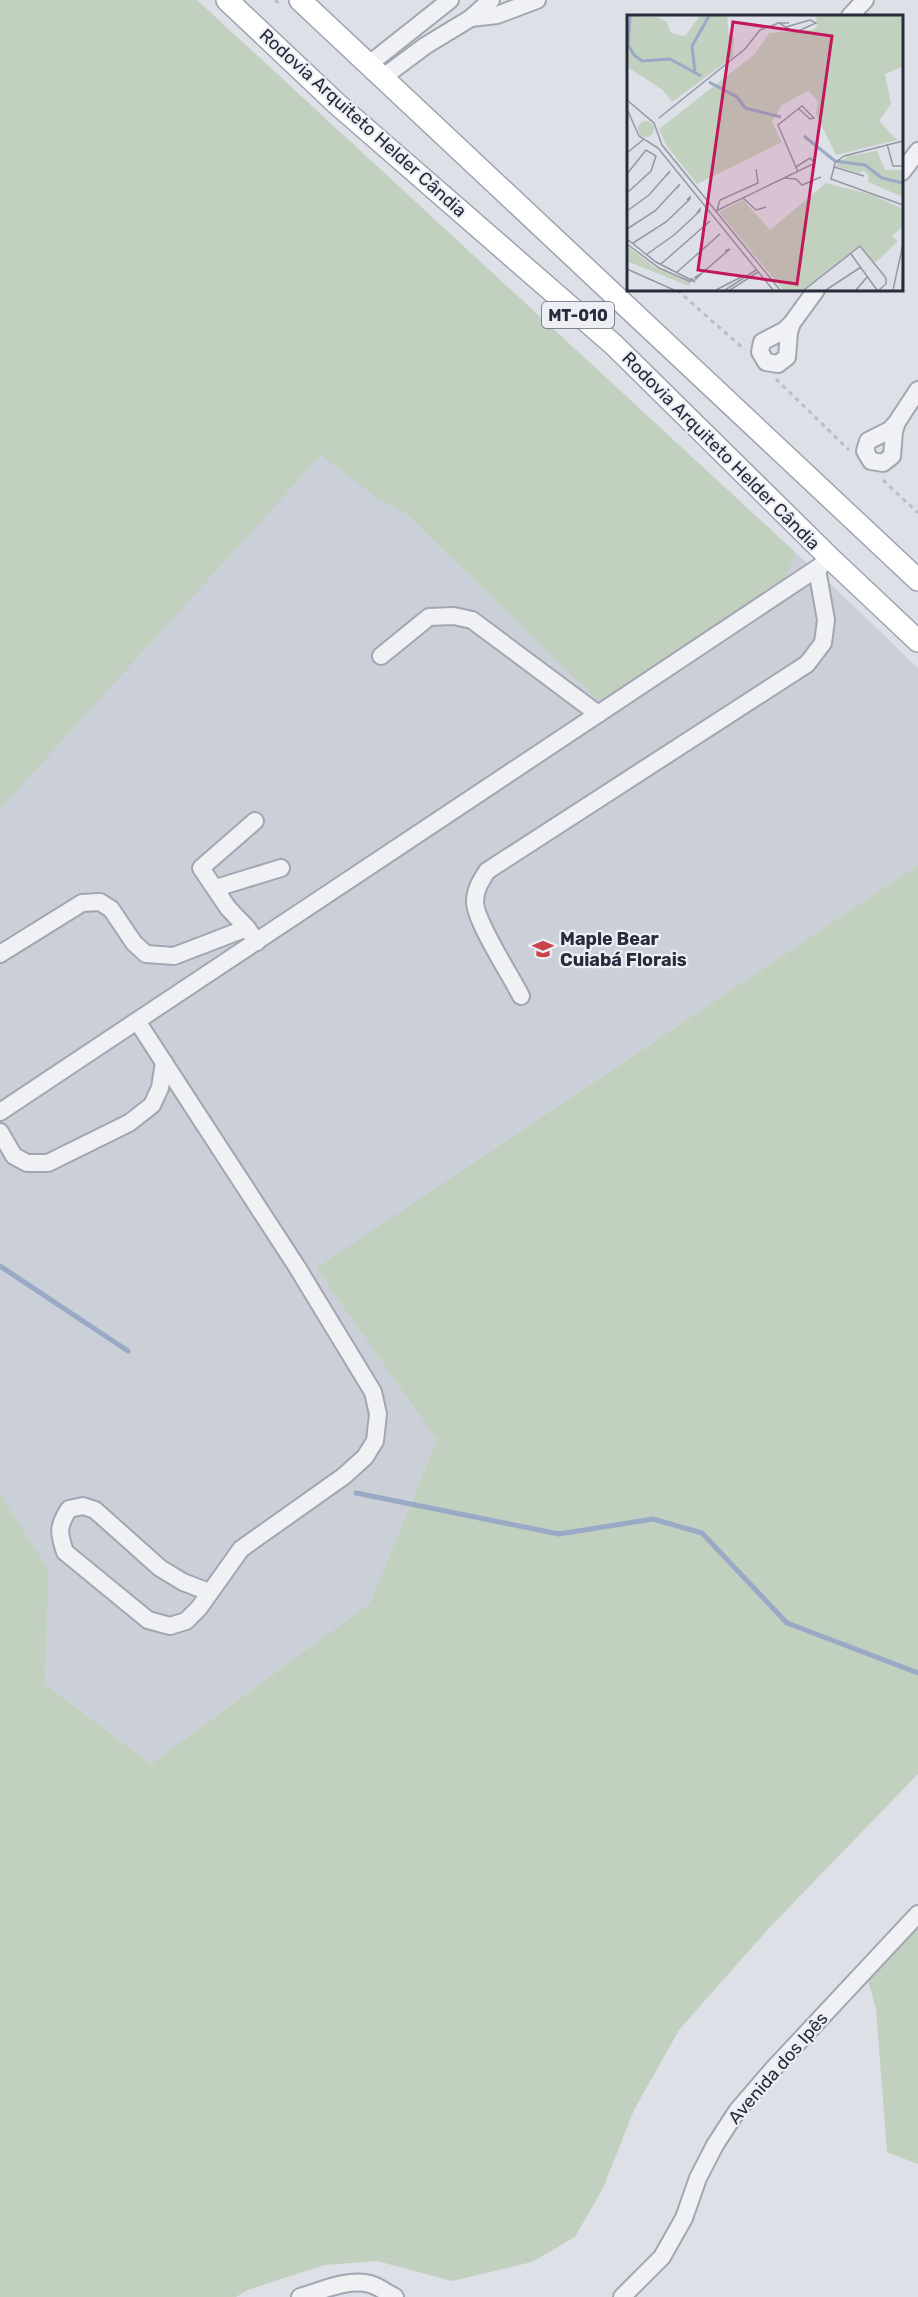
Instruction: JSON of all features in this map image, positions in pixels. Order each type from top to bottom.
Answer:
[{"type":"main road","name":"Rodovia Arquiteto Helder Cândia","points":[[227,0],[337,104],[614,345],[824,564],[918,641]]},
{"type":"main road","name":"Rodovia Arquiteto Helder Cândia","points":[[300,0],[918,580]]},
{"type":"street","points":[[375,72],[450,0]]},
{"type":"street","points":[[455,0],[471,18]]},
{"type":"street","points":[[375,72],[425,46],[471,18],[491,0]]},
{"type":"street","points":[[471,18],[497,15],[537,0]]},
{"type":"street","points":[[851,15],[865,0]]},
{"type":"street","points":[[903,171],[918,151]]},
{"type":"street","points":[[792,323],[815,291]]},
{"type":"street","points":[[897,422],[918,390]]},
{"type":"street","points":[[0,1112],[824,564]]},
{"type":"street","points":[[521,996],[488,937],[475,904],[477,887],[487,871],[807,664],[823,643],[826,620],[824,564]]},
{"type":"street","points":[[381,656],[429,617],[454,616],[472,620],[598,714]]},
{"type":"street","points":[[255,821],[201,868],[228,908],[257,942]]},
{"type":"street","points":[[216,888],[281,868]]},
{"type":"street","points":[[0,954],[82,903],[100,902],[111,909],[134,943],[146,954],[174,956],[247,928]]},
{"type":"street","points":[[138,1021],[297,1267],[373,1392],[378,1414],[375,1441],[365,1457],[344,1476],[241,1549],[209,1592],[186,1622],[170,1626],[148,1620],[65,1552],[59,1524],[69,1509],[83,1506],[95,1510],[160,1568],[183,1582],[209,1592]]},
{"type":"street","points":[[0,1132],[14,1156],[27,1162],[48,1163],[129,1123],[152,1105],[160,1088],[164,1062]]},
{"type":"street","name":"Avenida dos Ipês","points":[[622,2297],[662,2257],[684,2218],[698,2178],[715,2145],[737,2111],[774,2068],[918,1914]]},
{"type":"street","points":[[300,2297],[334,2286],[358,2283],[369,2284],[395,2297]]},
{"type":"path","points":[[678,291],[747,352]]},
{"type":"path","points":[[770,373],[851,452]]},
{"type":"path","points":[[880,477],[918,513]]},
{"type":"shaded area","points":[[473,259],[839,592],[918,668],[918,865],[316,1268],[437,1440],[370,1603],[151,1764],[45,1684],[49,1570],[0,1493],[0,803]]},
{"type":"green space","points":[[0,0],[197,0],[796,553],[785,578],[605,700],[596,699],[406,513],[377,498],[321,455],[0,809]]},
{"type":"green space","points":[[918,865],[918,1774],[769,1928],[679,2030],[634,2110],[603,2188],[575,2237],[532,2262],[452,2281],[377,2261],[324,2265],[248,2290],[236,2297],[0,2297],[0,1493],[49,1570],[45,1684],[151,1764],[370,1603],[437,1440],[316,1268]]},
{"type":"green space","points":[[918,1928],[918,2164],[887,2152],[876,2009],[868,1981]]},
{"type":"waterway","points":[[0,1266],[128,1351]]},
{"type":"waterway","points":[[356,1493],[559,1534],[653,1519],[702,1533],[787,1623],[918,1673]]},
{"type":"place","name":"Maple Bear Cuiabá Florais","points":[[543,949]]}]
